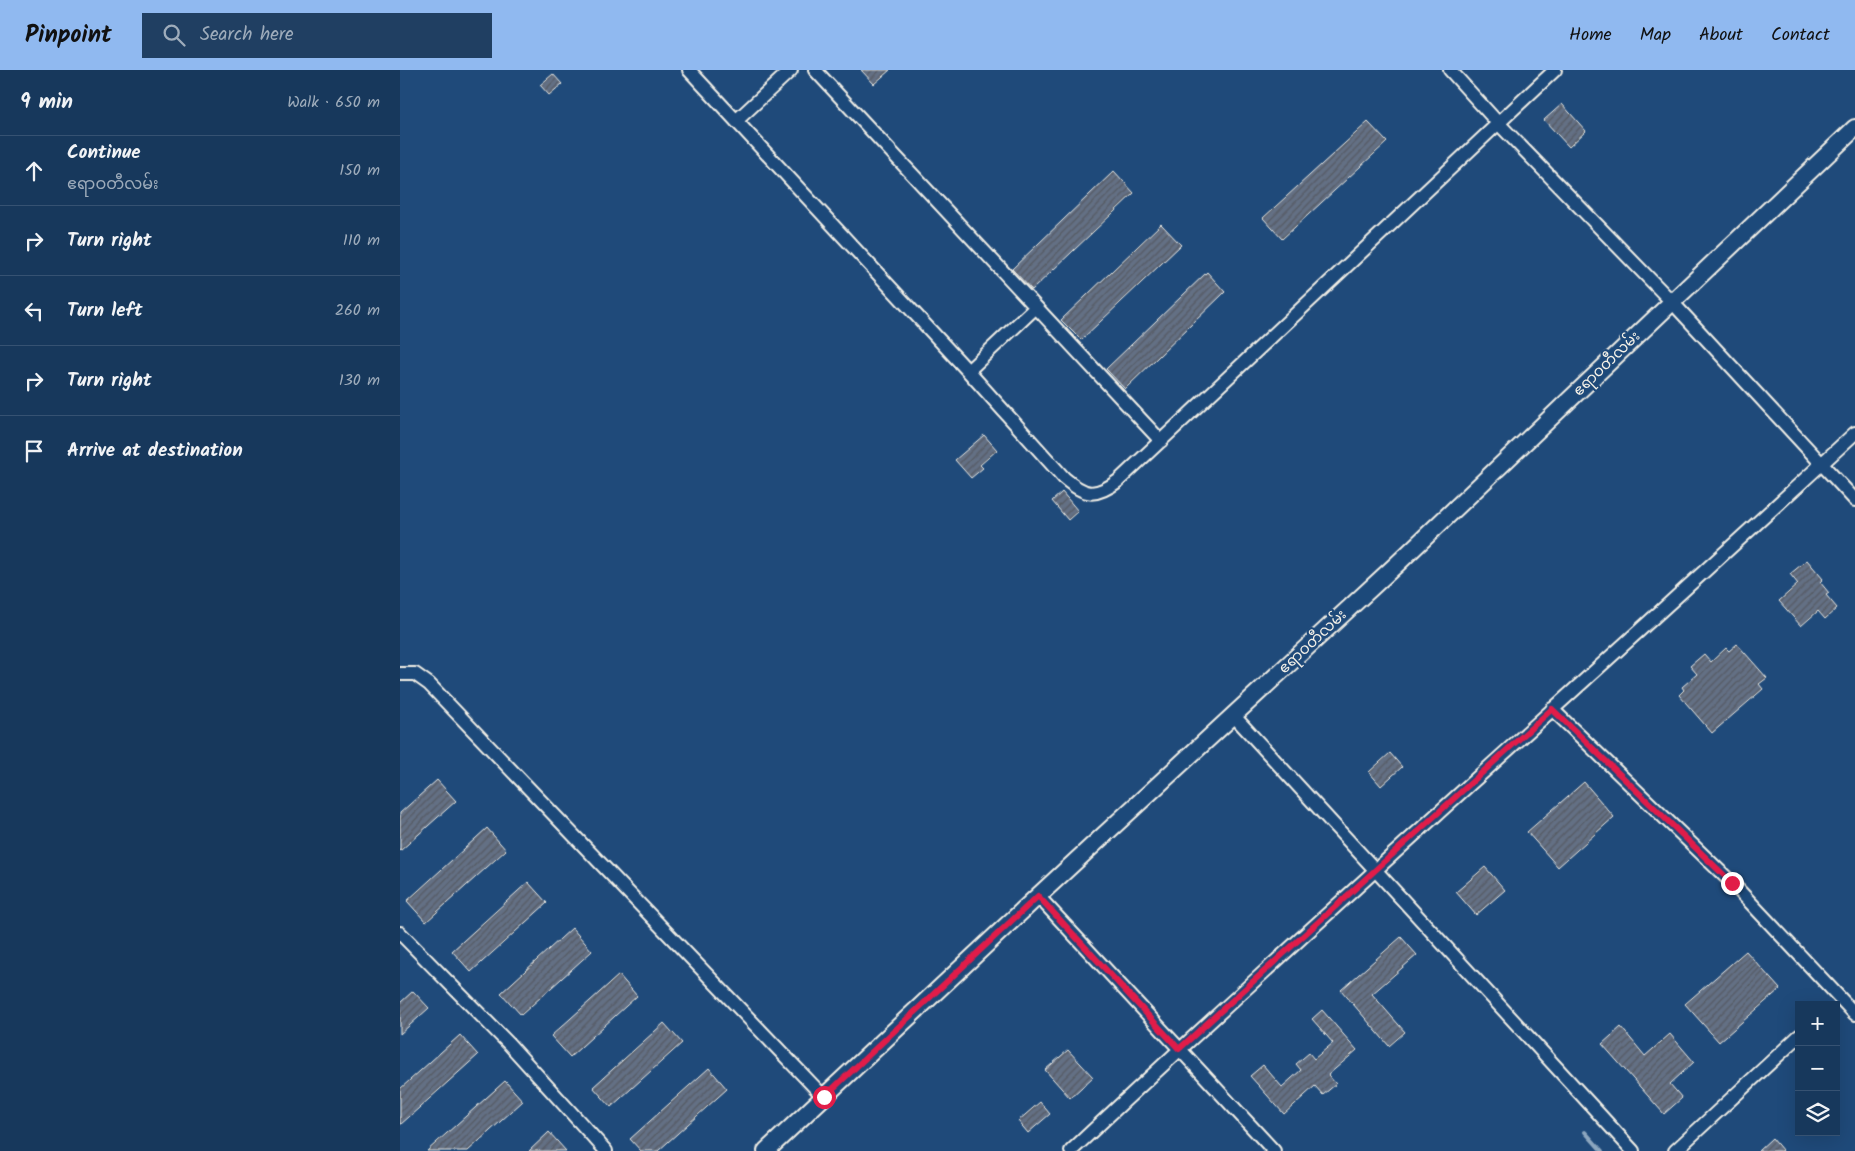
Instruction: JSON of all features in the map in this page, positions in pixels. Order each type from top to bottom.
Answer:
[{"type":"street","points":[[689,70],[968,371],[1064,478],[1079,491],[1094,494],[1106,490],[1118,481],[1554,70]]},
{"type":"street","points":[[736,121],[791,70]]},
{"type":"street","points":[[815,70],[1161,441]]},
{"type":"street","points":[[1450,70],[1498,123],[1672,302],[1855,500]]},
{"type":"street","name":"ဧရာဝတီလမ်း","points":[[766,1151],[1397,564],[1855,128]]},
{"type":"street","points":[[968,371],[1036,307]]},
{"type":"street","points":[[1071,1151],[1179,1049],[1855,433]]},
{"type":"street","points":[[400,674],[415,674],[429,684],[824,1097]]},
{"type":"street","points":[[1552,709],[1732,883],[1836,1001]]},
{"type":"street","points":[[1234,716],[1633,1151]]},
{"type":"street","points":[[1038,896],[1274,1151]]},
{"type":"street","points":[[400,933],[509,1044],[606,1151]]},
{"type":"street","points":[[1840,1004],[1855,1014]]},
{"type":"street","points":[[1675,1151],[1795,1040]]},
{"type":"building","points":[[861,70],[890,70],[874,84]]},
{"type":"building","points":[[553,74],[562,84],[549,95],[540,85]]},
{"type":"building","points":[[1562,104],[1586,131],[1569,147],[1544,120]]},
{"type":"building","points":[[1368,122],[1387,142],[1282,239],[1263,218]]},
{"type":"building","points":[[1114,171],[1134,193],[1032,290],[1012,269]]},
{"type":"building","points":[[1161,224],[1181,245],[1081,340],[1061,320]]},
{"type":"building","points":[[1207,272],[1225,292],[1125,389],[1106,369]]},
{"type":"building","points":[[984,435],[997,450],[980,465],[983,468],[971,478],[955,460]]},
{"type":"building","points":[[1062,492],[1078,511],[1068,520],[1052,501]]},
{"type":"building","points":[[1807,560],[1823,579],[1820,582],[1829,593],[1826,595],[1837,608],[1825,619],[1818,611],[1801,626],[1779,601],[1798,584],[1790,574]]},
{"type":"building","points":[[1737,644],[1767,678],[1759,684],[1763,689],[1712,733],[1679,695],[1684,690],[1682,687],[1697,674],[1690,666],[1704,654],[1711,662],[1726,648],[1729,651]]},
{"type":"building","points":[[1390,753],[1402,767],[1381,786],[1369,772]]},
{"type":"building","points":[[437,780],[456,801],[400,851],[400,813]]},
{"type":"building","points":[[1584,782],[1614,817],[1558,867],[1527,832]]},
{"type":"building","points":[[487,828],[506,850],[426,922],[407,901]]},
{"type":"building","points":[[1485,867],[1505,890],[1476,915],[1456,892]]},
{"type":"building","points":[[528,882],[547,903],[471,972],[452,951]]},
{"type":"building","points":[[572,928],[592,951],[521,1015],[501,993]]},
{"type":"building","points":[[1401,937],[1417,955],[1372,994],[1405,1032],[1389,1046],[1341,990]]},
{"type":"building","points":[[1746,951],[1780,989],[1719,1042],[1685,1004]]},
{"type":"building","points":[[619,975],[637,996],[570,1057],[551,1036]]},
{"type":"building","points":[[413,991],[429,1008],[400,1034],[400,1003]]},
{"type":"building","points":[[1322,1010],[1357,1050],[1328,1075],[1336,1084],[1323,1095],[1315,1086],[1284,1114],[1250,1076],[1263,1065],[1282,1087],[1301,1070],[1296,1064],[1309,1053],[1314,1059],[1333,1043],[1312,1019]]},
{"type":"building","points":[[664,1023],[682,1043],[611,1107],[593,1087]]},
{"type":"building","points":[[1621,1027],[1645,1056],[1670,1034],[1694,1062],[1670,1084],[1682,1098],[1664,1114],[1602,1044]]},
{"type":"building","points":[[460,1035],[478,1055],[400,1125],[400,1089]]},
{"type":"building","points":[[1068,1050],[1093,1077],[1070,1098],[1045,1070]]},
{"type":"building","points":[[709,1068],[727,1089],[658,1151],[641,1151],[630,1139]]},
{"type":"building","points":[[505,1081],[523,1101],[468,1151],[427,1151]]},
{"type":"building","points":[[1040,1102],[1050,1114],[1028,1133],[1018,1121]]},
{"type":"building","points":[[549,1132],[566,1151],[529,1151]]},
{"type":"building","points":[[1772,1138],[1783,1151],[1758,1151]]},
{"type":"waterway","points":[[1585,1132],[1602,1151]]},
{"type":"route","points":[[824,1097],[1038,896],[1179,1049],[1552,709],[1732,883]]}]
